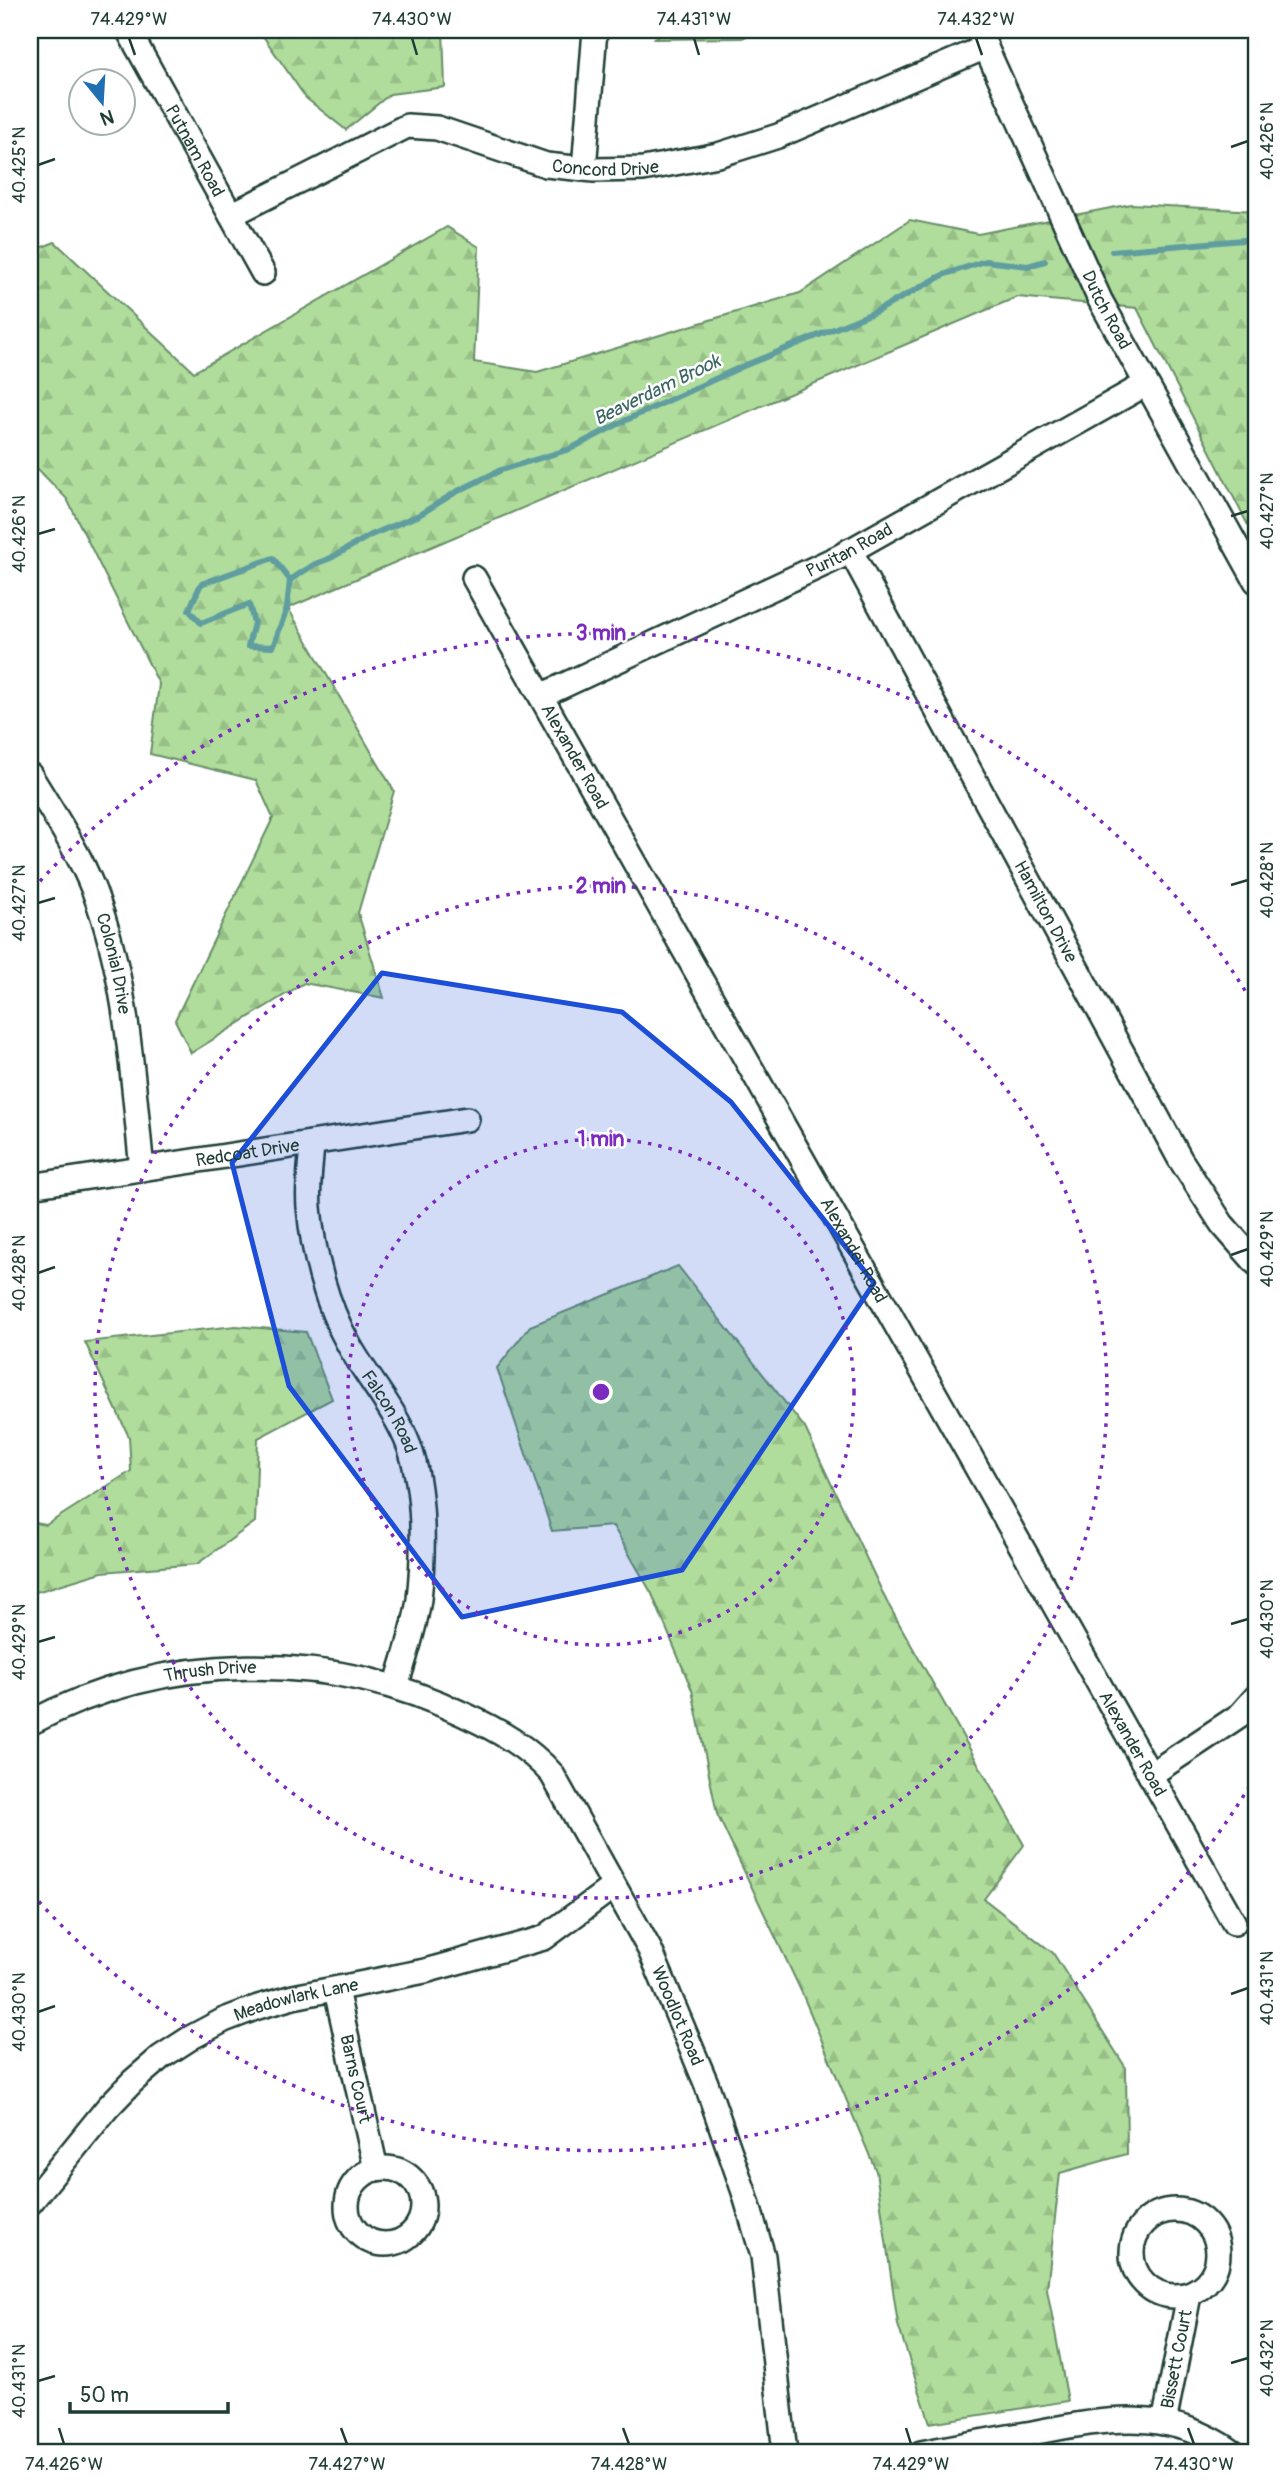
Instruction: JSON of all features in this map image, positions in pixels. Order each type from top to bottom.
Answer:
[{"type":"street","name":"Putnam Road","points":[[128,30],[263,273]]},
{"type":"street","points":[[584,169],[595,30]]},
{"type":"street","name":"Concord Drive","points":[[231,215],[407,127],[437,128],[547,165],[584,169],[643,169],[718,155],[778,136],[982,38]]},
{"type":"street","name":"Dutch Road","points":[[982,38],[1100,300],[1256,581]]},
{"type":"street","name":"Puritan Road","points":[[541,696],[850,550],[1146,384]]},
{"type":"street","name":"Hamilton Drive","points":[[850,550],[1180,1159],[1222,1224],[1256,1263]]},
{"type":"street","name":"Alexander Road","points":[[474,578],[1234,1923]]},
{"type":"street","name":"Colonial Drive","points":[[30,775],[72,844],[93,888],[110,936],[122,984],[142,1169]]},
{"type":"street","name":"Redcoat Drive","points":[[30,1186],[467,1119]]},
{"type":"street","name":"Falcon Road","points":[[312,1143],[309,1206],[317,1257],[329,1301],[348,1344],[393,1415],[408,1446],[419,1488],[421,1560],[418,1602],[396,1687]]},
{"type":"street","name":"Thrush Drive","points":[[30,1723],[99,1692],[148,1678],[199,1669],[249,1666],[300,1668],[350,1675],[396,1687]]},
{"type":"street","name":"Woodlot Road","points":[[396,1687],[458,1711],[493,1728],[536,1755],[552,1774],[650,1950],[701,2071],[744,2192],[763,2256],[785,2453]]},
{"type":"street","points":[[1150,1775],[1240,1714],[1256,1697]]},
{"type":"street","name":"Meadowlark Lane","points":[[30,2203],[108,2107],[133,2081],[161,2057],[192,2037],[247,2011],[293,1997],[425,1971],[544,1938],[614,1886]]},
{"type":"street","name":"Barns Court","points":[[336,1990],[376,2168]]},
{"type":"street","name":"Bissett Court","points":[[1164,2423],[1189,2295]]},
{"type":"street","points":[[921,2453],[1095,2421],[1134,2418],[1192,2430],[1234,2453]]},
{"type":"highlighted area","points":[[382,973],[622,1012],[731,1102],[874,1283],[682,1570],[462,1617],[289,1386],[232,1163]]},
{"type":"green space","points":[[272,30],[443,30],[445,87],[390,94],[346,130],[306,98],[263,36]]},
{"type":"green space","points":[[670,30],[761,30],[742,38],[653,39]]},
{"type":"green space","points":[[1131,204],[1256,211],[1256,541],[1137,308],[1017,297],[288,608],[394,791],[358,913],[384,998],[304,983],[191,1053],[175,1020],[273,818],[256,780],[150,754],[159,684],[67,499],[30,461],[30,252],[55,242],[194,372],[447,227],[479,247],[474,362],[537,372],[800,293],[910,220],[978,234]]},
{"type":"green space","points":[[678,1266],[805,1428],[887,1602],[1024,1845],[984,1899],[1053,1953],[1126,2068],[1127,2154],[1060,2173],[1047,2289],[1068,2401],[930,2423],[898,2325],[876,2171],[802,1993],[717,1814],[692,1690],[652,1594],[613,1526],[552,1531],[497,1368],[530,1326]]},
{"type":"green space","points":[[236,1326],[306,1332],[332,1399],[258,1438],[255,1522],[197,1564],[102,1572],[30,1594],[30,1522],[46,1525],[131,1471],[129,1437],[85,1342]]},
{"type":"waterway","name":"Beaverdam Brook","points":[[1112,251],[1256,239]]},
{"type":"waterway","name":"Beaverdam Brook","points":[[290,580],[315,564],[371,535],[419,515],[456,492],[501,470],[570,449],[741,367],[875,312],[943,275],[985,261],[1028,266],[1045,261]]},
{"type":"waterway","points":[[273,558],[290,580],[287,608],[273,647],[248,646],[254,623],[249,604],[201,623],[189,610],[201,584],[273,558]]}]
